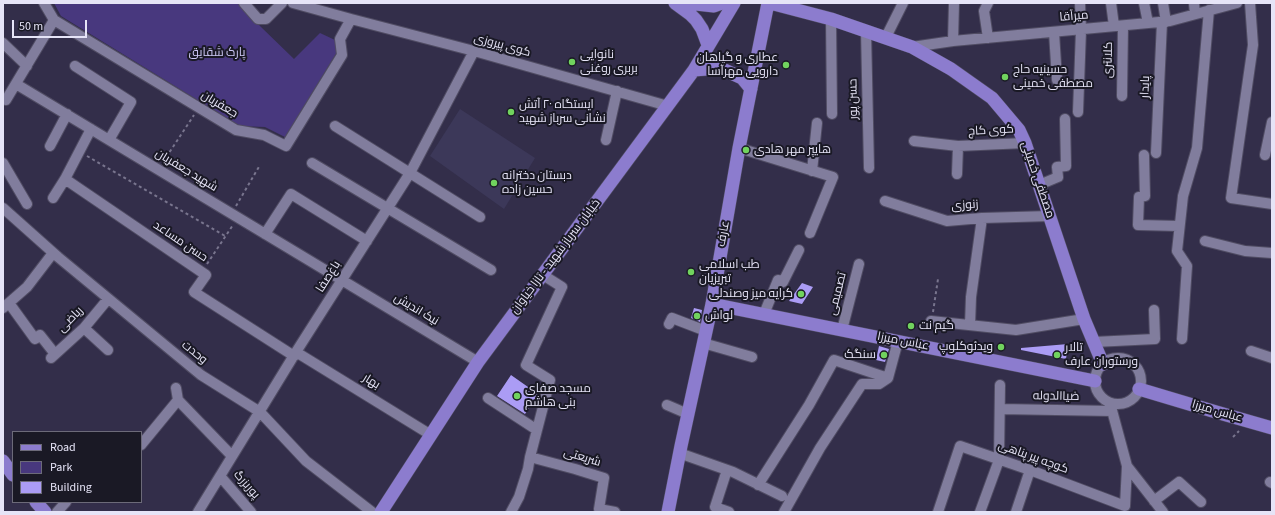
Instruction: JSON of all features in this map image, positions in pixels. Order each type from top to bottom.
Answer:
[{"type":"main road","points":[[675,3],[696,20],[702,29],[708,45]]},
{"type":"main road","points":[[687,3],[714,6],[722,3]]},
{"type":"main road","name":"خیابان سرباز شهید - تازا خیاوان","points":[[381,512],[478,362],[694,70],[734,3]]},
{"type":"main road","name":"مصطفی خمینی","points":[[769,3],[831,19],[886,37],[912,48],[951,69],[992,98],[1019,130],[1025,143],[1084,319],[1103,364]]},
{"type":"main road","name":"عارف","points":[[668,512],[679,453],[712,304],[751,89],[769,3]]},
{"type":"main road","points":[[694,70],[720,68],[742,78],[751,89]]},
{"type":"main road","name":"عباس میرزا","points":[[712,304],[1095,381]]},
{"type":"main road","name":"عباس میرزا","points":[[1139,389],[1272,428]]},
{"type":"main road","points":[[3,461],[12,474]]},
{"type":"main road","points":[[37,503],[45,512]]},
{"type":"street","name":"جعفریان","points":[[44,3],[54,20],[198,108],[236,130],[264,135],[286,146],[342,55],[340,38],[351,19]]},
{"type":"street","points":[[244,3],[258,19],[266,19],[282,3]]},
{"type":"street","name":"کوی پیروزی","points":[[293,3],[474,51],[668,106]]},
{"type":"street","points":[[886,37],[903,3]]},
{"type":"street","points":[[952,42],[954,3]]},
{"type":"street","points":[[988,3],[984,11],[988,38]]},
{"type":"street","points":[[1078,112],[1080,3]]},
{"type":"street","name":"کلانتری","points":[[1111,3],[1118,26],[1122,96]]},
{"type":"street","points":[[1144,3],[1148,23]]},
{"type":"street","name":"پایدار","points":[[1156,153],[1164,22],[1163,3]]},
{"type":"street","points":[[1194,3],[1195,14]]},
{"type":"street","name":"میرآقا","points":[[912,48],[988,38],[1164,22],[1222,5],[1237,3]]},
{"type":"street","points":[[1250,3],[1253,45],[1230,198],[1272,204]]},
{"type":"street","points":[[1182,339],[1187,266],[1177,251],[1179,226],[1183,196],[1198,148],[1209,10]]},
{"type":"street","points":[[831,19],[832,114]]},
{"type":"street","points":[[5,100],[54,20]]},
{"type":"street","name":"حسن پور","points":[[866,31],[869,168]]},
{"type":"street","points":[[1054,32],[1057,80]]},
{"type":"street","points":[[3,43],[27,66]]},
{"type":"street","name":"باغ‌صفا","points":[[198,512],[295,354],[410,173],[474,51]]},
{"type":"street","points":[[75,66],[131,102],[109,140]]},
{"type":"street","name":"شهید جعفریان","points":[[16,84],[342,281]]},
{"type":"street","points":[[606,140],[617,91]]},
{"type":"street","points":[[50,146],[67,114]]},
{"type":"street","points":[[1039,185],[1058,177],[1057,167],[1066,166],[1065,119]]},
{"type":"street","points":[[1265,155],[1272,122]]},
{"type":"street","points":[[812,171],[817,123]]},
{"type":"street","points":[[335,126],[480,217]]},
{"type":"street","points":[[53,198],[65,179],[91,129]]},
{"type":"street","name":"کوی کاج","points":[[914,141],[958,146],[1025,143]]},
{"type":"street","name":"کوی کاج","points":[[957,174],[958,146]]},
{"type":"street","points":[[740,148],[833,177],[810,233]]},
{"type":"street","points":[[1144,155],[1145,196],[1139,197],[1138,225],[1179,226]]},
{"type":"street","points":[[3,163],[27,204]]},
{"type":"street","points":[[312,163],[490,270]]},
{"type":"street","name":"حسن مساعد","points":[[65,179],[206,275],[194,292],[295,354]]},
{"type":"street","points":[[265,234],[291,194],[367,241]]},
{"type":"street","name":"زنوزی","points":[[885,201],[948,221],[982,218],[1050,216]]},
{"type":"street","name":"وحدت","points":[[3,208],[53,253],[200,375],[260,412],[306,461],[372,512]]},
{"type":"street","points":[[970,325],[971,297],[982,218]]},
{"type":"street","points":[[1205,241],[1245,251],[1272,253]]},
{"type":"street","points":[[764,314],[778,280],[783,282],[799,250]]},
{"type":"street","points":[[6,305],[27,287],[53,253]]},
{"type":"street","name":"تصمیمی","points":[[842,330],[859,264]]},
{"type":"street","points":[[511,512],[519,497],[526,476],[550,380],[526,365],[562,287],[543,275]]},
{"type":"street","name":"نیک اندیش","points":[[342,281],[478,362]]},
{"type":"street","name":"ریاضی","points":[[6,305],[35,339],[40,335],[53,356],[84,328],[108,299]]},
{"type":"street","points":[[1094,342],[1155,339],[1154,310]]},
{"type":"street","points":[[669,324],[672,318],[704,337],[752,357]]},
{"type":"street","points":[[931,321],[1016,330],[1084,319]]},
{"type":"street","points":[[84,328],[108,350]]},
{"type":"street","points":[[784,512],[786,499],[862,384],[879,384],[888,378],[898,341]]},
{"type":"street","points":[[1252,351],[1272,358]]},
{"type":"street","name":"بهار","points":[[295,354],[431,435]]},
{"type":"street","points":[[1111,407],[1131,400],[1136,395],[1141,382],[1140,374],[1136,368],[1131,362],[1124,359],[1117,358],[1109,360],[1103,364],[1097,371],[1095,381],[1096,388],[1099,395],[1111,407],[1127,466],[1163,512]]},
{"type":"street","points":[[758,485],[810,405],[834,360],[888,378]]},
{"type":"street","points":[[980,512],[999,460],[1000,385]]},
{"type":"street","points":[[176,388],[178,400],[232,456]]},
{"type":"street","points":[[488,398],[537,430]]},
{"type":"street","points":[[142,444],[178,400]]},
{"type":"street","points":[[667,405],[688,414]]},
{"type":"street","name":"ضیاالدوله","points":[[1000,410],[1111,407]]},
{"type":"street","name":"کوچه پیر پناهی","points":[[938,512],[960,446],[1030,470],[1125,506],[1127,466]]},
{"type":"street","points":[[679,453],[727,470],[786,499]]},
{"type":"street","name":"شریعتی","points":[[530,457],[604,478],[599,511],[615,512]]},
{"type":"street","points":[[727,470],[715,507],[730,512]]},
{"type":"street","points":[[1016,512],[1030,470]]},
{"type":"street","name":"پوربزرگ","points":[[220,476],[251,512]]},
{"type":"street","points":[[1154,501],[1179,482],[1201,502]]},
{"type":"street","points":[[57,512],[65,503]]},
{"type":"path","points":[[158,170],[198,108]]},
{"type":"path","points":[[79,152],[225,236]]},
{"type":"path","points":[[201,272],[225,236],[260,165]]},
{"type":"shaded area","name":"دبستان دخترانه حسین زاده","points":[[460,109],[535,158],[504,209],[430,156]]},
{"type":"green space","name":"پارک شقایق","points":[[54,3],[240,3],[260,26],[294,59],[320,33],[335,40],[337,52],[285,137],[265,127],[240,126],[61,16]]},
{"type":"building","name":"کرایه میز وصندلی","points":[[802,283],[813,287],[802,304],[789,301]]},
{"type":"building","name":"لواش","points":[[694,308],[702,310],[700,322],[691,318]]},
{"type":"building","name":"تالار ورستوران عارف","points":[[1068,344],[1066,359],[1021,350],[1021,348]]},
{"type":"building","name":"سنگک","points":[[879,346],[889,349],[885,362],[876,360]]},
{"type":"building","name":"مسجد صفای بنی هاشم","points":[[511,375],[538,394],[525,414],[497,396]]},
{"type":"place","name":"نانوایی بربری روغنی","points":[[572,62]]},
{"type":"place","name":"عطاری و گیاهان دارویی مهرآسا","points":[[786,65]]},
{"type":"place","name":"حسینیه حاج مصطفی خمینی","points":[[1005,77]]},
{"type":"place","name":"ایستگاه ۲۰ آتش نشانی سرباز شهید","points":[[511,112]]},
{"type":"place","name":"هایپر مهر هادی","points":[[746,150]]},
{"type":"place","name":"دبستان دخترانه حسین زاده","points":[[494,183]]},
{"type":"place","name":"طب اسلامی تبریزیان","points":[[691,272]]},
{"type":"place","name":"کرایه میز وصندلی","points":[[801,294]]},
{"type":"place","name":"لواش","points":[[697,316]]},
{"type":"place","name":"گیم نت","points":[[911,326]]},
{"type":"place","name":"ویدئوکلوپ","points":[[1001,347]]},
{"type":"place","name":"سنگک","points":[[884,355]]},
{"type":"place","name":"تالار ورستوران عارف","points":[[1057,355]]},
{"type":"place","name":"مسجد صفای بنی هاشم","points":[[517,396]]}]
